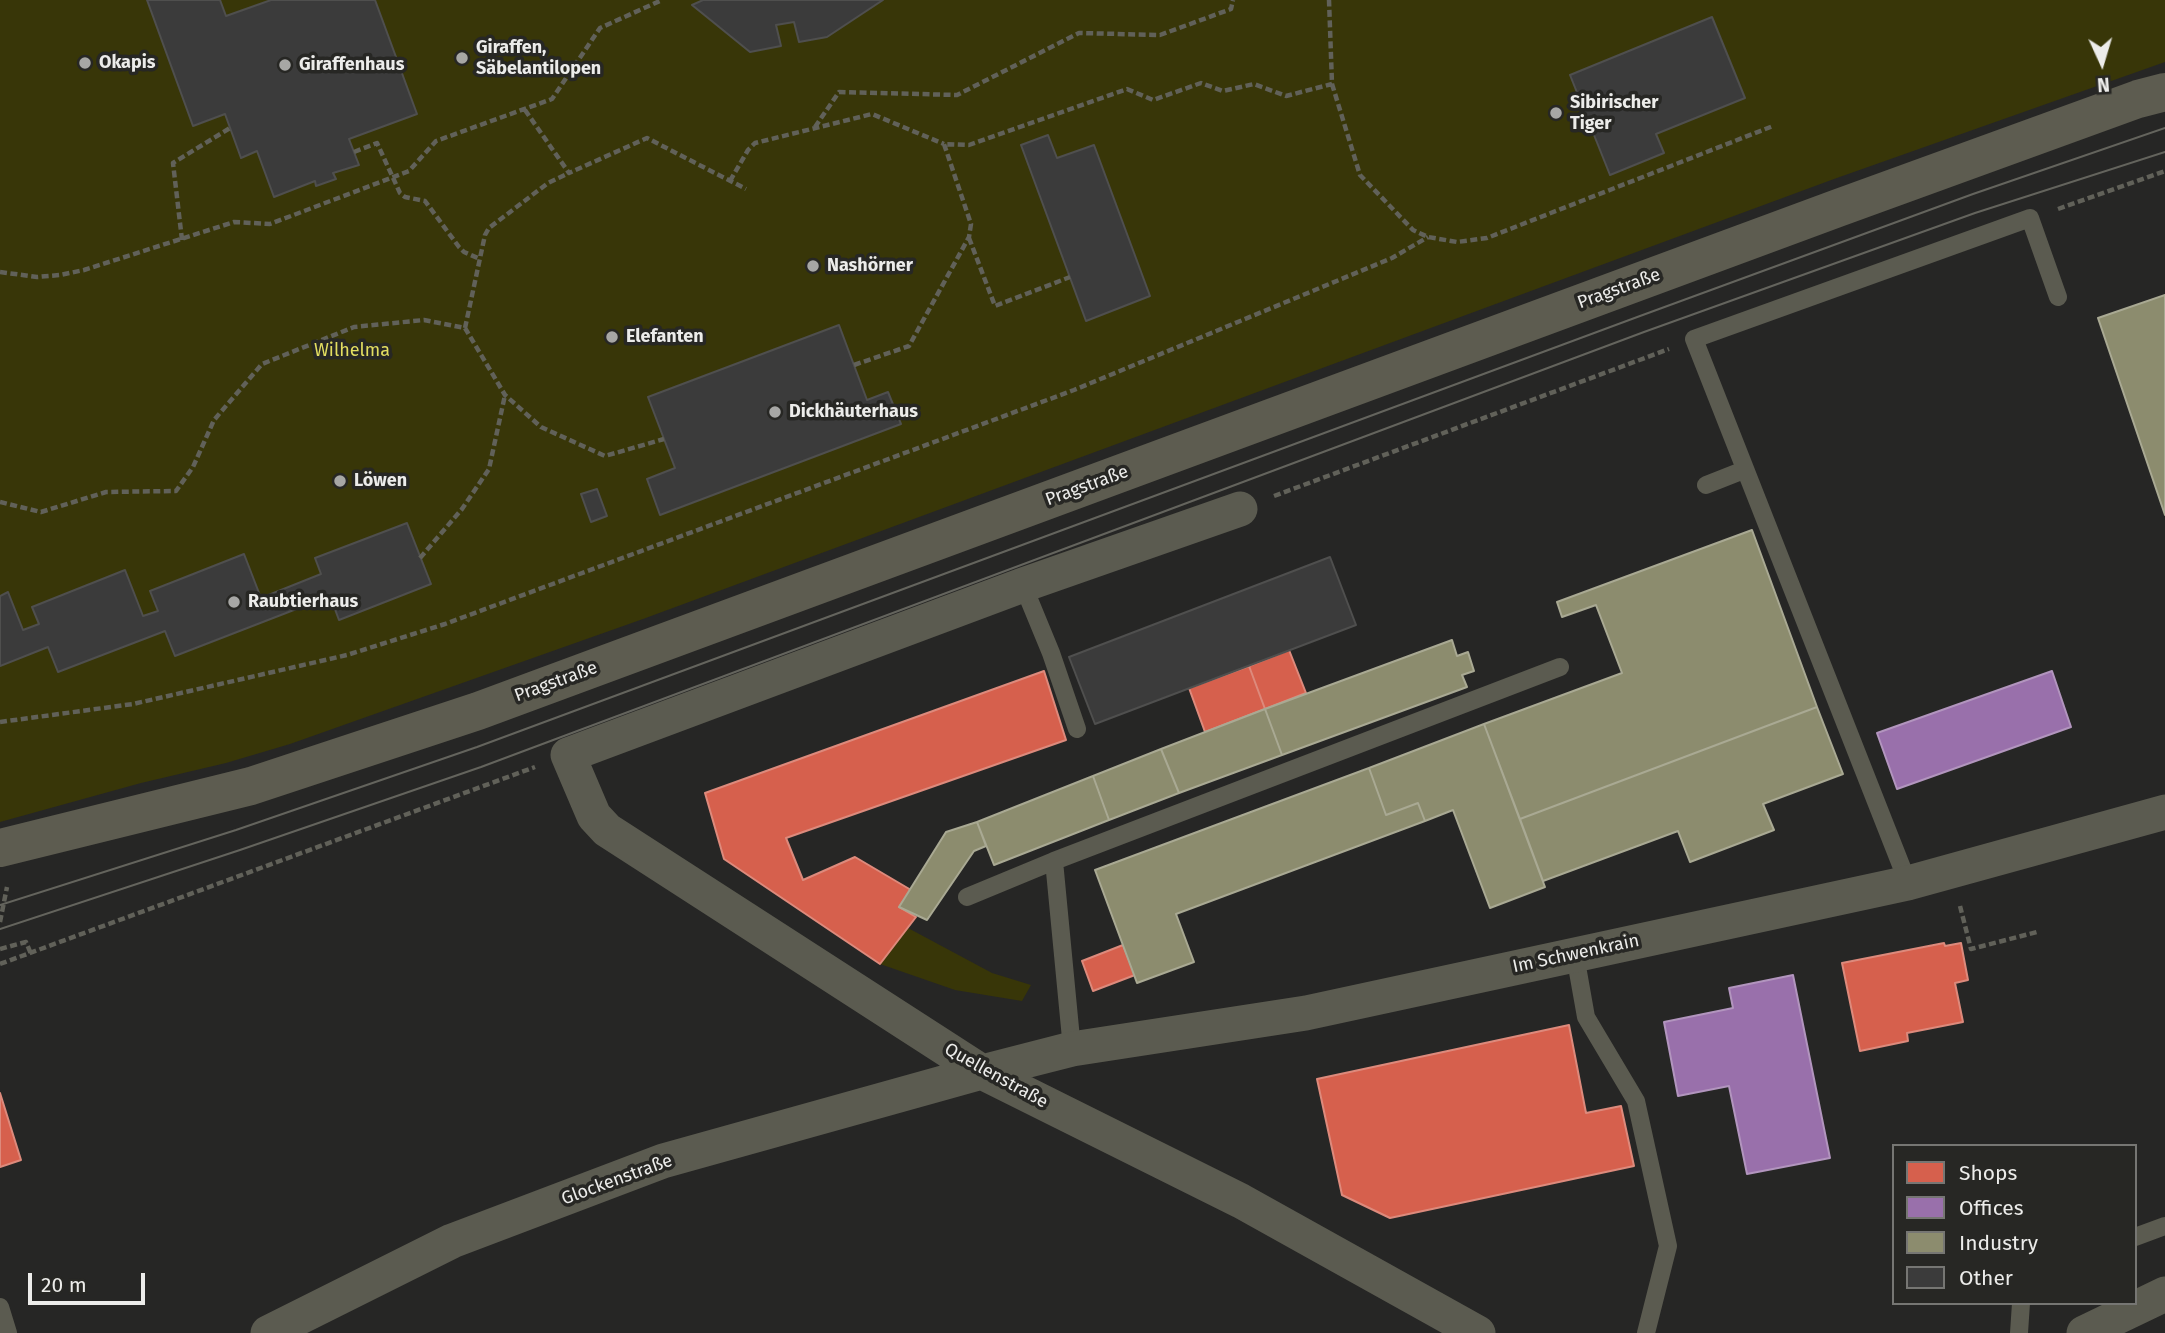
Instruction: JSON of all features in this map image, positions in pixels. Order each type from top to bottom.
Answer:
[{"type":"main road","name":"Pragstraße","points":[[0,848],[251,786],[478,711],[1838,208],[2138,99],[2165,92]]},
{"type":"street","points":[[568,755],[1023,585],[1240,509]]},
{"type":"street","name":"Quellenstraße","points":[[568,755],[594,816],[607,831],[982,1073],[1241,1201],[1478,1333]]},
{"type":"street","name":"Im Schwenkrain","points":[[982,1073],[1072,1049],[1306,1013],[1908,883],[2165,812]]},
{"type":"street","name":"Glockenstraße","points":[[268,1333],[452,1241],[663,1161],[982,1073]]},
{"type":"street","points":[[2084,1333],[2165,1294]]},
{"type":"lane","points":[[1908,883],[1694,339],[2030,218],[2058,297]]},
{"type":"lane","points":[[1706,485],[1744,470]]},
{"type":"lane","points":[[1023,585],[1051,653],[1077,729]]},
{"type":"lane","points":[[967,897],[1560,667]]},
{"type":"lane","points":[[1055,861],[1072,1049]]},
{"type":"lane","points":[[1575,955],[1586,1017],[1636,1101],[1668,1246],[1646,1333]]},
{"type":"lane","points":[[2137,1236],[2165,1226]]},
{"type":"lane","points":[[2019,1333],[2021,1305]]},
{"type":"lane","points":[[0,1307],[8,1333]]},
{"type":"path","points":[[0,272],[19,276],[60,275],[234,222],[270,224],[393,178],[409,171],[436,141],[552,99],[600,27],[662,0]]},
{"type":"path","points":[[815,127],[839,92],[957,95],[1079,33],[1160,35],[1231,9],[1233,0]]},
{"type":"path","points":[[1329,0],[1332,84],[1360,175],[1413,230],[1428,237],[1457,242],[1487,238],[1773,126]]},
{"type":"path","points":[[730,181],[755,143],[872,114],[944,144],[956,146],[969,145],[1127,89],[1153,100],[1200,83],[1223,91],[1254,84],[1286,96],[1332,84]]},
{"type":"path","points":[[525,110],[569,173]]},
{"type":"path","points":[[182,240],[173,163],[230,128]]},
{"type":"path","points":[[664,439],[605,456],[541,426],[505,395],[465,328],[485,235],[493,222],[548,183],[647,138],[746,189]]},
{"type":"path","points":[[354,152],[377,143],[400,193],[404,197],[419,199],[430,205],[459,247],[480,259]]},
{"type":"path","points":[[854,365],[909,346],[969,237],[971,224],[944,144]]},
{"type":"path","points":[[2030,218],[2165,171]]},
{"type":"path","points":[[969,237],[995,306],[1070,277]]},
{"type":"path","points":[[0,722],[134,704],[347,655],[445,624],[1074,390],[1392,258],[1428,237]]},
{"type":"path","points":[[0,502],[41,512],[106,492],[176,491],[193,467],[214,420],[262,364],[354,327],[424,320],[465,328]]},
{"type":"path","points":[[1240,509],[1694,339]]},
{"type":"path","points":[[420,558],[462,509],[489,469],[505,395]]},
{"type":"path","points":[[0,964],[568,755]]},
{"type":"path","points":[[0,889],[8,887],[0,922]]},
{"type":"path","points":[[1971,948],[2037,932]]},
{"type":"path","points":[[0,949],[26,942],[31,954]]},
{"type":"green space","name":"Wilhelma","points":[[0,0],[2165,0],[2165,62],[1834,179],[643,619],[290,744],[0,822]]},
{"type":"green space","points":[[908,928],[992,973],[1031,985],[1022,1001],[955,990],[880,964]]},
{"type":"building: Shops","points":[[1289,650],[1306,693],[1265,709],[1249,666]]},
{"type":"building: Shops","points":[[1249,666],[1265,709],[1205,732],[1189,688]]},
{"type":"building: Shops","points":[[1044,671],[1066,740],[786,838],[803,880],[855,857],[911,890],[899,907],[916,917],[880,964],[724,859],[705,793]]},
{"type":"building: Shops","points":[[1944,943],[1945,946],[1961,943],[1968,980],[1955,983],[1963,1022],[1907,1033],[1908,1041],[1860,1051],[1842,963]]},
{"type":"building: Shops","points":[[1123,945],[1135,975],[1093,991],[1082,961]]},
{"type":"building: Shops","points":[[1569,1025],[1586,1113],[1621,1106],[1634,1166],[1390,1218],[1342,1195],[1317,1079]]},
{"type":"building: Shops","points":[[0,1093],[21,1160],[0,1167]]},
{"type":"building: Offices","points":[[2052,671],[2071,727],[1897,789],[1877,733]]},
{"type":"building: Offices","points":[[1793,975],[1830,1158],[1747,1174],[1729,1086],[1678,1096],[1664,1022],[1733,1008],[1729,988]]},
{"type":"building: Industry","points":[[2165,295],[2165,515],[2098,318]]},
{"type":"building: Industry","points":[[1752,530],[1817,707],[1520,819],[1484,724],[1622,673],[1596,605],[1562,617],[1557,602]]},
{"type":"building: Industry","points":[[1452,640],[1457,656],[1468,652],[1474,671],[1462,675],[1467,687],[1282,755],[1265,709]]},
{"type":"building: Industry","points":[[1817,707],[1843,774],[1763,804],[1774,830],[1690,862],[1678,831],[1543,881],[1520,819]]},
{"type":"building: Industry","points":[[1265,709],[1282,755],[1179,793],[1161,749]]},
{"type":"building: Industry","points":[[1484,724],[1545,887],[1490,908],[1453,810],[1425,821],[1418,803],[1386,815],[1369,768]]},
{"type":"building: Industry","points":[[1161,749],[1179,793],[1109,820],[1093,776]]},
{"type":"building: Industry","points":[[1369,768],[1386,815],[1418,803],[1425,821],[1176,914],[1194,962],[1137,983],[1095,870]]},
{"type":"building: Industry","points":[[1093,776],[1109,820],[994,865],[977,822]]},
{"type":"building: Industry","points":[[977,822],[986,846],[974,851],[927,920],[899,907],[946,832]]},
{"type":"building: Other","name":"Giraffenhaus","points":[[147,0],[220,0],[226,16],[271,0],[375,0],[417,114],[349,139],[359,165],[333,173],[336,179],[316,186],[315,181],[274,197],[257,151],[241,158],[225,114],[193,126]]},
{"type":"building: Other","points":[[703,0],[883,0],[827,37],[799,42],[794,22],[776,25],[781,46],[750,52],[692,5]]},
{"type":"building: Other","points":[[1712,17],[1745,98],[1656,134],[1664,153],[1610,175],[1570,75]]},
{"type":"building: Other","points":[[1048,135],[1057,158],[1094,145],[1150,296],[1086,321],[1021,145]]},
{"type":"building: Other","name":"Dickhäuterhaus","points":[[839,325],[867,400],[888,392],[901,424],[660,515],[647,479],[675,468],[648,397]]},
{"type":"building: Other","points":[[597,489],[607,516],[591,522],[581,494]]},
{"type":"building: Other","name":"Raubtierhaus","points":[[407,523],[431,584],[339,620],[330,596],[175,656],[165,631],[58,672],[48,647],[0,666],[0,596],[8,592],[23,630],[39,624],[32,607],[125,570],[143,616],[158,611],[150,591],[244,554],[261,598],[321,574],[315,558]]},
{"type":"building: Other","points":[[1330,557],[1356,625],[1095,724],[1069,657]]},
{"type":"tram line","points":[[0,905],[236,830],[477,747],[1640,316],[1973,194],[2165,128]]},
{"type":"tram line","points":[[0,929],[481,767],[1644,332],[1975,213],[2165,152]]},
{"type":"place","name":"Giraffen, Säbelantilopen","points":[[462,58]]},
{"type":"place","name":"Okapis","points":[[85,63]]},
{"type":"place","name":"Giraffenhaus","points":[[285,65]]},
{"type":"place","name":"Sibirischer Tiger","points":[[1556,113]]},
{"type":"place","name":"Nashörner","points":[[813,266]]},
{"type":"place","name":"Elefanten","points":[[612,337]]},
{"type":"place","name":"Dickhäuterhaus","points":[[775,412]]},
{"type":"place","name":"Löwen","points":[[340,481]]},
{"type":"place","name":"Raubtierhaus","points":[[234,602]]}]
